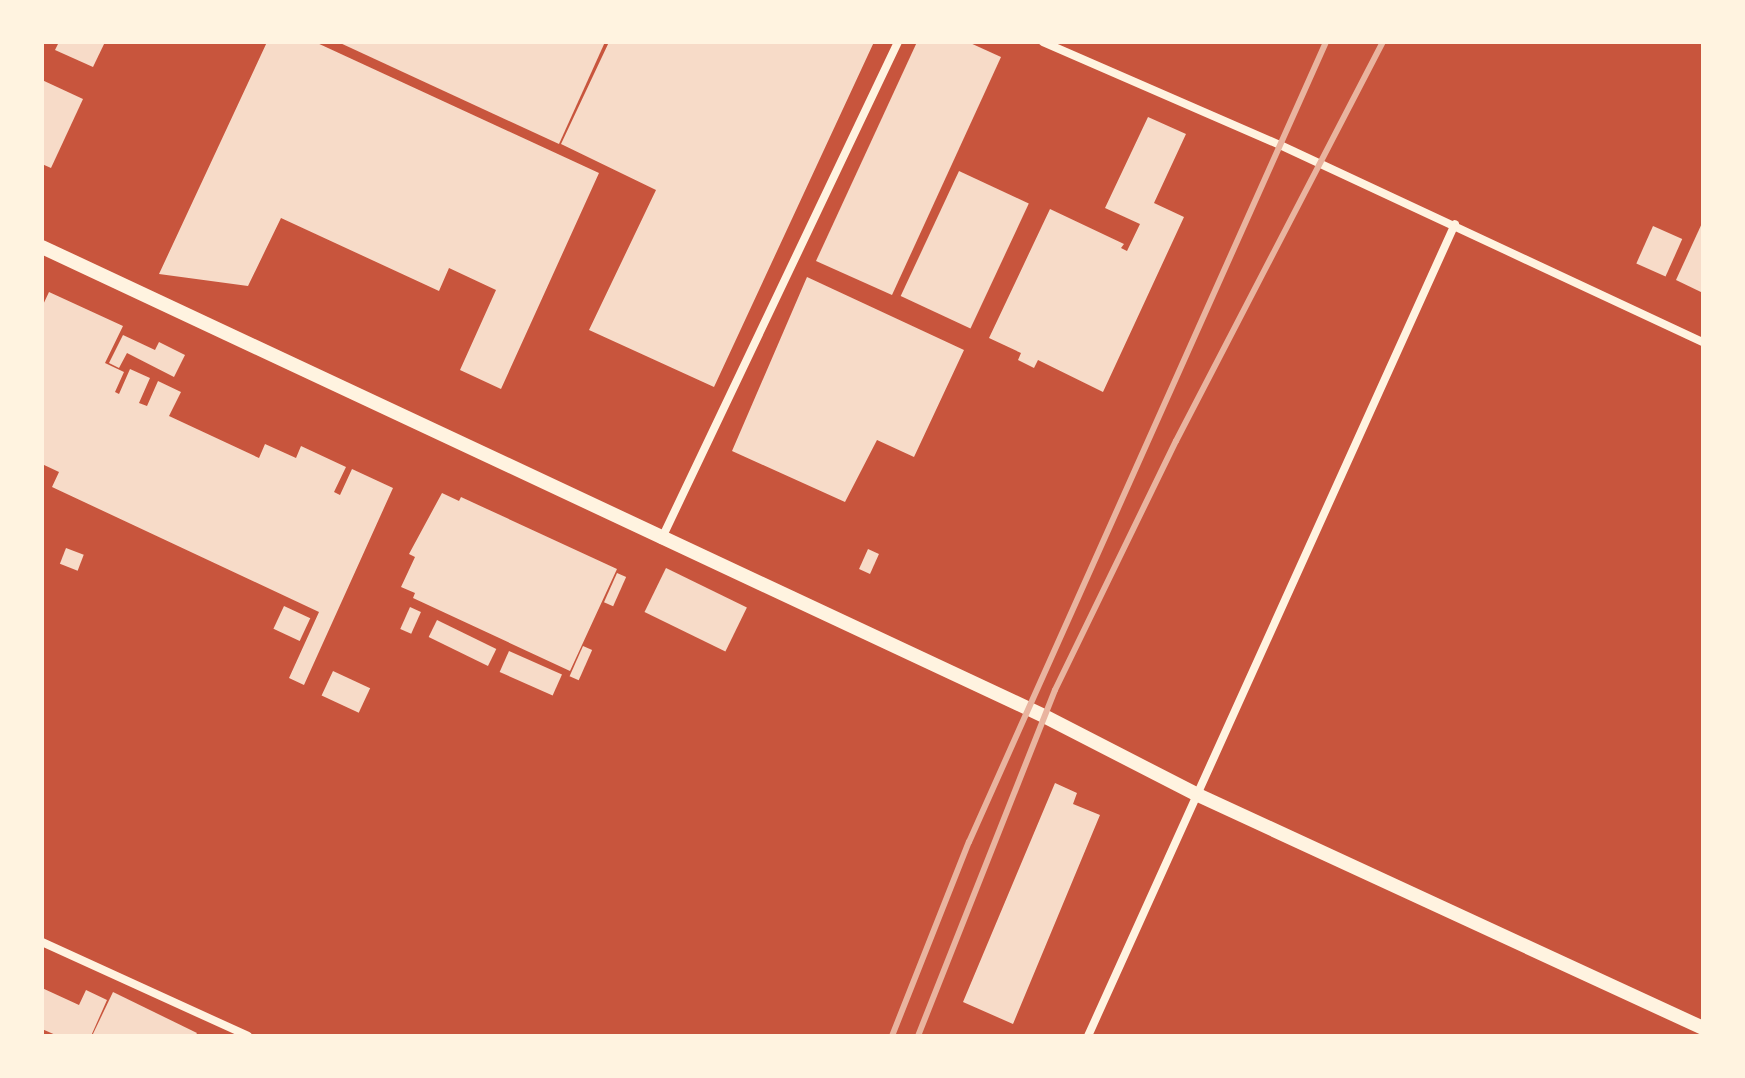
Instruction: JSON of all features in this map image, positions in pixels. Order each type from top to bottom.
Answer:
[{"type":"street","points":[[661,540],[898,42]]},
{"type":"street","points":[[1043,42],[1455,224],[1703,342]]},
{"type":"street","points":[[1088,1036],[1455,224]]},
{"type":"street","points":[[42,247],[661,540],[1044,716],[1198,795],[1703,1028]]},
{"type":"street","points":[[42,942],[227,1032],[248,1036]]},
{"type":"building","points":[[59,42],[105,42],[93,67],[55,50]]},
{"type":"building","points":[[267,42],[315,42],[599,173],[501,389],[460,370],[496,290],[449,268],[439,291],[281,218],[248,286],[159,274]]},
{"type":"building","points":[[338,42],[605,42],[559,144]]},
{"type":"building","points":[[609,42],[874,42],[714,387],[589,330],[656,190],[561,144]]},
{"type":"building","points":[[917,42],[968,42],[1001,57],[892,295],[816,261]]},
{"type":"building","points":[[42,80],[83,99],[51,168],[42,164]]},
{"type":"building","points":[[1148,117],[1186,134],[1154,203],[1184,217],[1103,392],[1038,360],[1034,368],[1018,360],[1021,353],[989,338],[1050,209],[1124,244],[1121,248],[1127,251],[1140,224],[1105,208]]},
{"type":"building","points":[[959,171],[1029,204],[970,329],[901,296]]},
{"type":"building","points":[[1703,221],[1703,293],[1676,280]]},
{"type":"building","points":[[1653,226],[1682,239],[1666,276],[1636,263]]},
{"type":"building","points":[[807,277],[964,350],[914,457],[877,440],[845,502],[732,451]]},
{"type":"building","points":[[49,292],[123,326],[105,363],[124,372],[115,392],[119,394],[130,369],[150,378],[139,403],[147,406],[158,381],[181,392],[169,416],[259,458],[265,444],[296,458],[301,446],[346,467],[334,492],[340,495],[352,469],[393,488],[304,685],[289,678],[319,612],[52,487],[59,472],[42,464],[42,307]]},
{"type":"building","points":[[123,335],[155,350],[159,342],[185,355],[174,377],[127,353],[119,368],[109,363]]},
{"type":"building","points":[[442,493],[459,501],[461,497],[617,569],[570,671],[413,598],[415,593],[401,587],[415,557],[409,554]]},
{"type":"building","points":[[66,548],[84,555],[78,571],[60,564]]},
{"type":"building","points":[[868,549],[879,554],[870,574],[859,569]]},
{"type":"building","points":[[666,568],[747,607],[725,651],[645,612]]},
{"type":"building","points":[[617,573],[626,577],[613,606],[604,602]]},
{"type":"building","points":[[284,606],[310,618],[300,641],[273,629]]},
{"type":"building","points":[[410,607],[421,612],[411,634],[400,629]]},
{"type":"building","points":[[437,620],[496,649],[488,666],[429,637]]},
{"type":"building","points":[[583,646],[592,650],[579,680],[570,676]]},
{"type":"building","points":[[509,651],[562,675],[553,696],[500,672]]},
{"type":"building","points":[[333,671],[370,688],[359,713],[322,695]]},
{"type":"building","points":[[1055,783],[1077,793],[1073,804],[1100,815],[1013,1024],[963,1002]]},
{"type":"building","points":[[42,988],[79,1005],[86,990],[107,1000],[91,1036],[58,1036],[42,1029]]},
{"type":"building","points":[[113,992],[197,1033],[195,1036],[92,1036]]},
{"type":"railway","points":[[892,1036],[969,842],[1326,42]]},
{"type":"railway","points":[[918,1036],[1055,690],[1176,441],[1383,42]]}]
